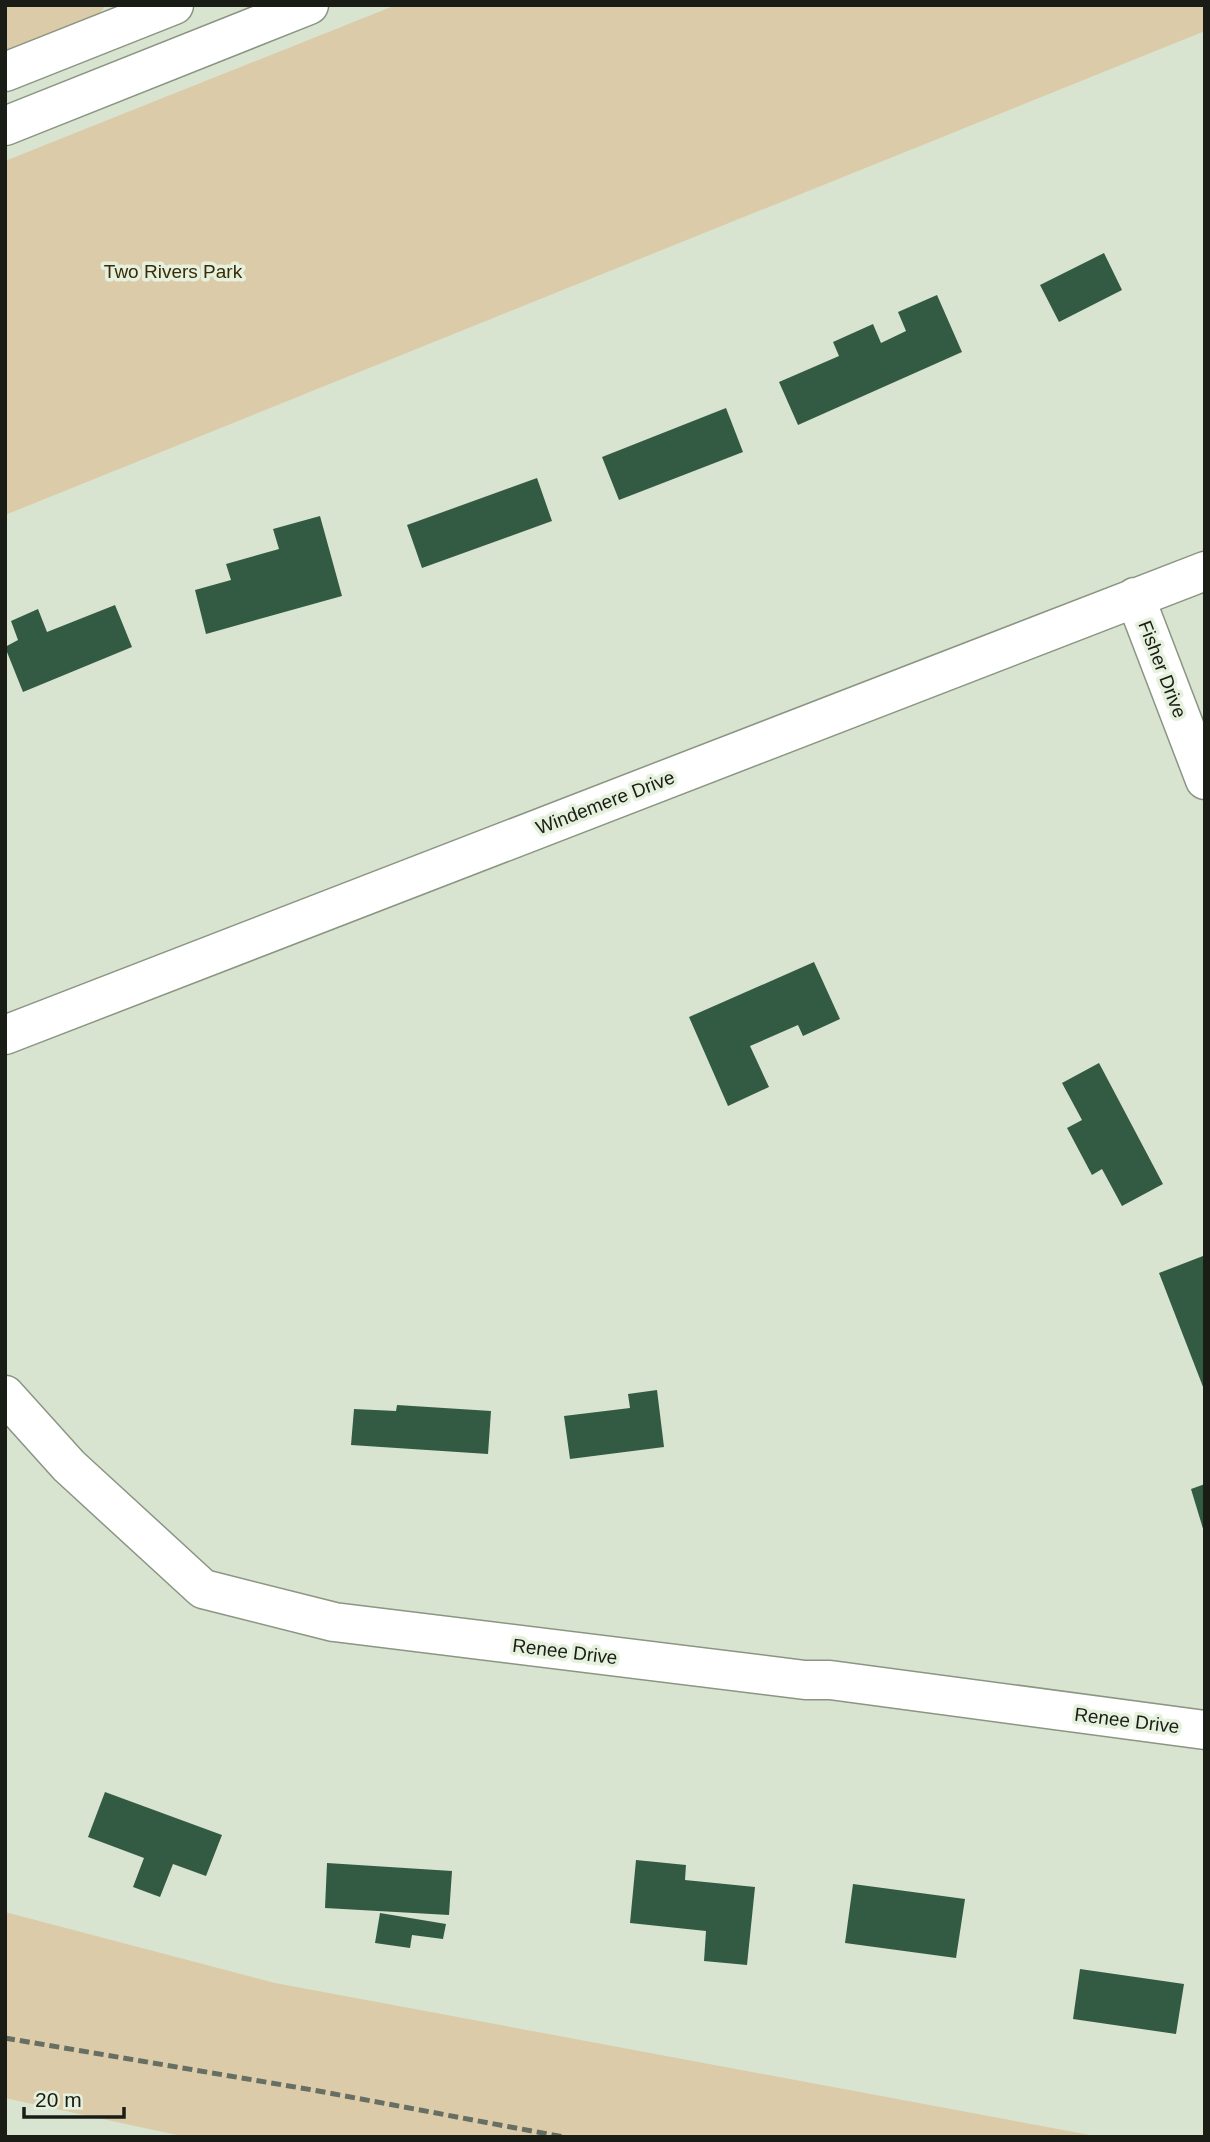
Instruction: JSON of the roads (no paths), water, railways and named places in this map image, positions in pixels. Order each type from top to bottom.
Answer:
[{"type":"street","points":[[5,126],[309,5]]},
{"type":"street","points":[[5,72],[158,8],[170,60]]},
{"type":"street","name":"Windemere Drive","points":[[5,1035],[1205,571]]},
{"type":"street","name":"Fisher Drive","points":[[1135,597],[1205,780]]},
{"type":"street","name":"Renee Drive","points":[[5,1395],[69,1466],[203,1589],[334,1622],[805,1680],[830,1680],[1205,1730]]},
{"type":"railway","points":[[5,2038],[313,2090],[564,2137]]},
{"type":"park label","name":"Two Rivers Park","points":[[173,271]]}]
